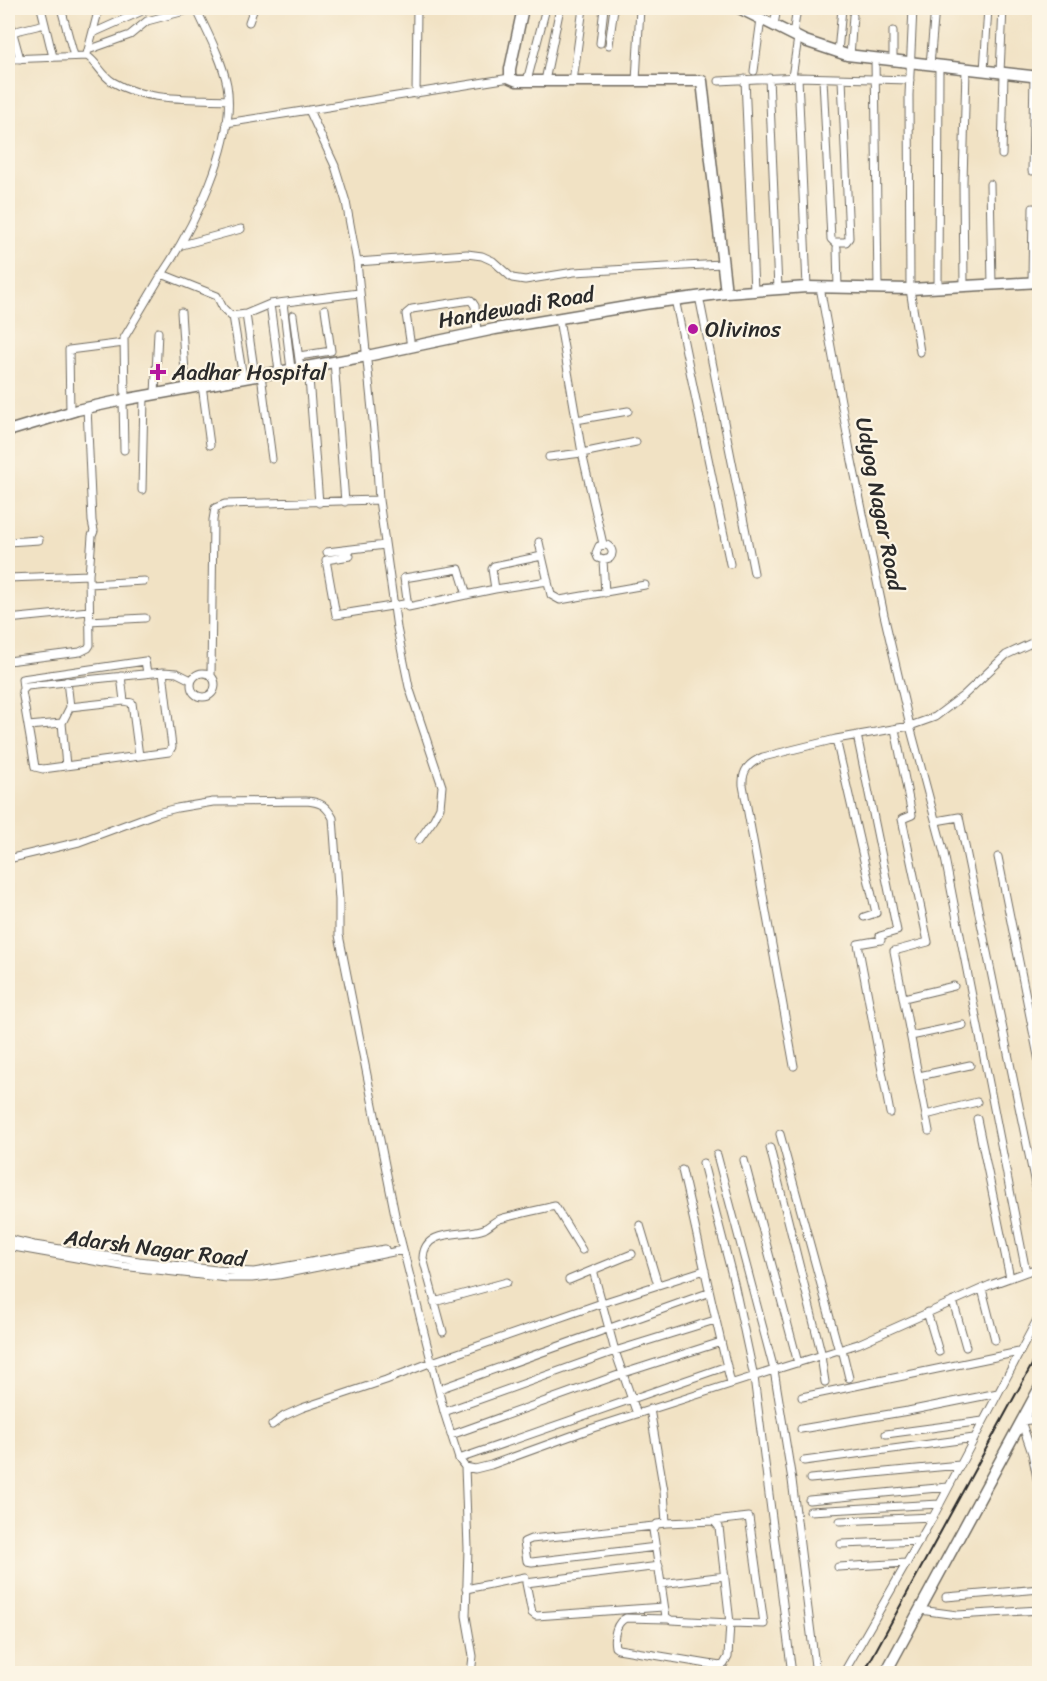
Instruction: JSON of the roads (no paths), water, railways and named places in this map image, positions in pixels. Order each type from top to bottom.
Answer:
[{"type":"main road","points":[[523,8],[510,69],[510,78],[517,81],[702,81],[726,293]]},
{"type":"main road","points":[[739,8],[758,14],[774,26],[796,36],[850,56],[1037,76]]},
{"type":"main road","name":"Handewadi Road","points":[[8,431],[87,407],[279,371],[304,363],[367,356],[477,333],[675,299],[807,287],[910,289],[1036,282]]},
{"type":"main road","points":[[885,1674],[1039,1387]]},
{"type":"street","points":[[41,8],[53,57]]},
{"type":"street","points":[[61,8],[74,56]]},
{"type":"street","points":[[88,53],[99,8]]},
{"type":"street","points":[[93,33],[149,8]]},
{"type":"street","points":[[8,59],[74,56],[88,53],[130,35],[147,21],[196,8],[225,78],[228,100],[226,123],[216,168],[182,245],[124,338],[124,450]]},
{"type":"street","points":[[249,22],[254,8]]},
{"type":"street","points":[[416,94],[417,8]]},
{"type":"street","points":[[527,81],[546,8]]},
{"type":"street","points":[[544,81],[560,8]]},
{"type":"street","points":[[573,81],[583,8]]},
{"type":"street","points":[[600,43],[604,8]]},
{"type":"street","points":[[609,45],[614,8]]},
{"type":"street","points":[[636,81],[640,8]]},
{"type":"street","points":[[774,26],[777,8]]},
{"type":"street","points":[[797,8],[795,77],[807,287]]},
{"type":"street","points":[[837,52],[842,8]]},
{"type":"street","points":[[913,8],[910,80],[910,289],[920,352]]},
{"type":"street","points":[[935,8],[938,287]]},
{"type":"street","points":[[984,71],[988,8]]},
{"type":"street","points":[[1002,155],[1004,8]]},
{"type":"street","points":[[754,71],[758,14]]},
{"type":"street","points":[[8,15],[20,59]]},
{"type":"street","points":[[850,56],[853,16]]},
{"type":"street","points":[[12,32],[45,24]]},
{"type":"street","points":[[893,32],[893,61]]},
{"type":"street","points":[[88,53],[103,75],[124,88],[143,94],[228,100]]},
{"type":"street","points":[[874,59],[878,288]]},
{"type":"street","points":[[964,286],[963,182],[966,69]]},
{"type":"street","points":[[1032,171],[1037,76]]},
{"type":"street","points":[[719,81],[795,77],[910,80]]},
{"type":"street","points":[[226,123],[510,78]]},
{"type":"street","points":[[769,78],[778,289]]},
{"type":"street","points":[[745,79],[754,291]]},
{"type":"street","points":[[823,79],[831,239],[834,242],[846,242],[849,238],[842,79]]},
{"type":"street","points":[[309,110],[335,166],[346,202],[357,262],[379,500],[393,605],[409,687],[442,786],[440,807],[419,840]]},
{"type":"street","points":[[990,184],[992,285]]},
{"type":"street","points":[[1033,207],[1036,282]]},
{"type":"street","points":[[182,245],[241,229]]},
{"type":"street","points":[[837,248],[838,288]]},
{"type":"street","points":[[357,262],[467,254],[482,256],[493,261],[512,278],[525,280],[574,272],[722,264]]},
{"type":"street","points":[[162,274],[216,296],[223,308],[233,316],[243,378]]},
{"type":"street","name":"Udyog Nagar Road","points":[[820,287],[851,456],[884,615],[946,864],[1026,1272]]},
{"type":"street","points":[[233,316],[246,314],[270,304],[359,293]]},
{"type":"street","points":[[699,296],[754,573]]},
{"type":"street","points":[[675,299],[730,564]]},
{"type":"street","points":[[411,347],[406,314],[412,309],[471,300],[475,306],[477,333]]},
{"type":"street","points":[[283,303],[304,363]]},
{"type":"street","points":[[270,304],[279,371]]},
{"type":"street","points":[[304,363],[331,351],[325,309]]},
{"type":"street","points":[[181,312],[186,388]]},
{"type":"street","points":[[246,314],[272,459]]},
{"type":"street","points":[[293,315],[304,363],[319,503]]},
{"type":"street","points":[[559,319],[582,453],[603,544]]},
{"type":"street","points":[[142,490],[149,395],[158,332]]},
{"type":"street","points":[[70,412],[69,350],[124,343]]},
{"type":"street","points":[[334,361],[345,502]]},
{"type":"street","points":[[202,386],[210,445]]},
{"type":"street","points":[[8,662],[85,651],[90,645],[88,575],[94,531],[87,407]]},
{"type":"street","points":[[576,420],[628,411]]},
{"type":"street","points":[[549,457],[636,442]]},
{"type":"street","points":[[191,680],[192,690],[199,696],[208,696],[214,689],[215,684],[211,676],[215,508],[225,504],[379,500]]},
{"type":"street","points":[[8,542],[39,540]]},
{"type":"street","points":[[539,542],[551,595],[560,600],[645,585]]},
{"type":"street","points":[[603,544],[609,546],[612,553],[610,558],[603,560],[598,558],[596,553],[597,548],[603,544]]},
{"type":"street","points":[[327,552],[385,545]]},
{"type":"street","points":[[350,556],[326,560],[336,615],[393,605],[404,604],[408,608]]},
{"type":"street","points":[[495,589],[492,569],[494,566],[542,556]]},
{"type":"street","points":[[603,560],[605,593]]},
{"type":"street","points":[[408,608],[404,578],[459,569],[467,595]]},
{"type":"street","points":[[8,578],[88,575]]},
{"type":"street","points":[[88,584],[144,580]]},
{"type":"street","points":[[408,608],[495,589],[548,581]]},
{"type":"street","points":[[8,619],[88,612]]},
{"type":"street","points":[[89,621],[145,618]]},
{"type":"street","points":[[794,1066],[742,777],[748,765],[763,757],[836,739],[910,726],[935,717],[946,710],[1006,655],[1040,639]]},
{"type":"street","points":[[147,673],[145,661],[22,679],[27,726],[35,767],[43,770],[165,753],[171,750],[163,672]]},
{"type":"street","points":[[23,688],[31,685],[163,672],[177,673],[191,680]]},
{"type":"street","points":[[191,680],[198,674],[207,673],[211,676]]},
{"type":"street","points":[[120,676],[124,701]]},
{"type":"street","points":[[66,766],[62,723],[70,707],[67,681]]},
{"type":"street","points":[[70,707],[124,701],[132,703],[139,756]]},
{"type":"street","points":[[27,726],[62,723]]},
{"type":"street","points":[[895,729],[912,815],[902,819],[928,942],[894,951],[929,1131]]},
{"type":"street","points":[[857,735],[897,931],[880,936],[880,939],[858,944],[890,1113]]},
{"type":"street","points":[[836,739],[876,914],[864,917]]},
{"type":"street","points":[[8,859],[59,848],[157,813],[195,804],[318,802],[324,805],[333,818],[339,935],[403,1247],[444,1412],[459,1460],[465,1467],[475,1469],[491,1465],[731,1383],[841,1350],[953,1301],[1040,1267]]},
{"type":"street","points":[[936,821],[959,817],[1040,1208]]},
{"type":"street","points":[[998,857],[1040,1066]]},
{"type":"street","points":[[904,998],[954,986]]},
{"type":"street","points":[[911,1036],[963,1025]]},
{"type":"street","points":[[919,1076],[970,1065]]},
{"type":"street","points":[[926,1115],[977,1102]]},
{"type":"street","points":[[978,1119],[1010,1278]]},
{"type":"street","points":[[780,1134],[849,1378]]},
{"type":"street","points":[[770,1148],[821,1356],[825,1382]]},
{"type":"street","points":[[717,1155],[774,1370],[792,1480],[816,1674]]},
{"type":"street","points":[[744,1160],[798,1363]]},
{"type":"street","points":[[703,1163],[734,1283],[754,1377],[792,1674]]},
{"type":"street","points":[[682,1170],[705,1270],[708,1293],[731,1383]]},
{"type":"street","points":[[443,1332],[423,1258],[423,1249],[427,1244],[450,1234],[483,1229],[498,1220],[555,1206],[582,1250]]},
{"type":"street","points":[[640,1225],[658,1285]]},
{"type":"street","name":"Adarsh Nagar Road","points":[[8,1239],[139,1261],[254,1272],[403,1247]]},
{"type":"street","name":"Adarsh Nagar Road","points":[[8,1246],[122,1266],[227,1278],[278,1275],[403,1247]]},
{"type":"street","points":[[569,1280],[632,1254]]},
{"type":"street","points":[[593,1270],[615,1351],[637,1414]]},
{"type":"street","points":[[272,1425],[284,1416],[302,1408],[602,1303],[705,1270]]},
{"type":"street","points":[[434,1302],[507,1282]]},
{"type":"street","points":[[982,1289],[995,1340]]},
{"type":"street","points":[[416,1295],[431,1292]]},
{"type":"street","points":[[439,1389],[708,1293]]},
{"type":"street","points":[[953,1301],[966,1347]]},
{"type":"street","points":[[927,1312],[939,1352]]},
{"type":"street","points":[[843,1674],[920,1541],[1040,1314]]},
{"type":"street","points":[[444,1412],[615,1351],[715,1320]]},
{"type":"street","points":[[451,1435],[624,1373],[721,1342]]},
{"type":"street","points":[[802,1397],[1019,1352]]},
{"type":"street","points":[[459,1460],[727,1366]]},
{"type":"street","points":[[801,1429],[998,1393]]},
{"type":"street","points":[[650,1410],[664,1491],[666,1523]]},
{"type":"street","points":[[1040,1419],[1021,1421],[1036,1452],[1040,1493]]},
{"type":"street","points":[[886,1434],[983,1421]]},
{"type":"street","points":[[804,1461],[974,1438]]},
{"type":"street","points":[[810,1479],[960,1465]]},
{"type":"street","points":[[465,1467],[468,1548],[466,1616],[473,1656],[471,1674]]},
{"type":"street","points":[[809,1500],[948,1487]]},
{"type":"street","points":[[810,1511],[940,1504]]},
{"type":"street","points":[[656,1547],[532,1562],[527,1561],[524,1542],[531,1539],[666,1523],[749,1517],[764,1624],[730,1623],[668,1619],[631,1618],[622,1620],[617,1627],[614,1643],[618,1649],[720,1666],[728,1657],[730,1623],[719,1527],[714,1521]]},
{"type":"street","points":[[840,1521],[933,1517]]},
{"type":"street","points":[[654,1526],[664,1615],[668,1619]]},
{"type":"street","points":[[841,1544],[920,1541]]},
{"type":"street","points":[[838,1567],[907,1563]]},
{"type":"street","points":[[659,1566],[526,1583],[532,1613],[536,1616],[663,1607]]},
{"type":"street","points":[[661,1584],[725,1576]]},
{"type":"street","points":[[466,1588],[525,1577]]},
{"type":"street","points":[[946,1597],[1040,1589]]},
{"type":"street","points":[[630,1610],[631,1618]]},
{"type":"street","points":[[920,1610],[957,1615],[1040,1610]]},
{"type":"railway","points":[[863,1674],[1040,1350]]},
{"type":"place","name":"Olivinos","points":[[693,329]]},
{"type":"place","name":"Aadhar Hospital","points":[[158,372]]}]
